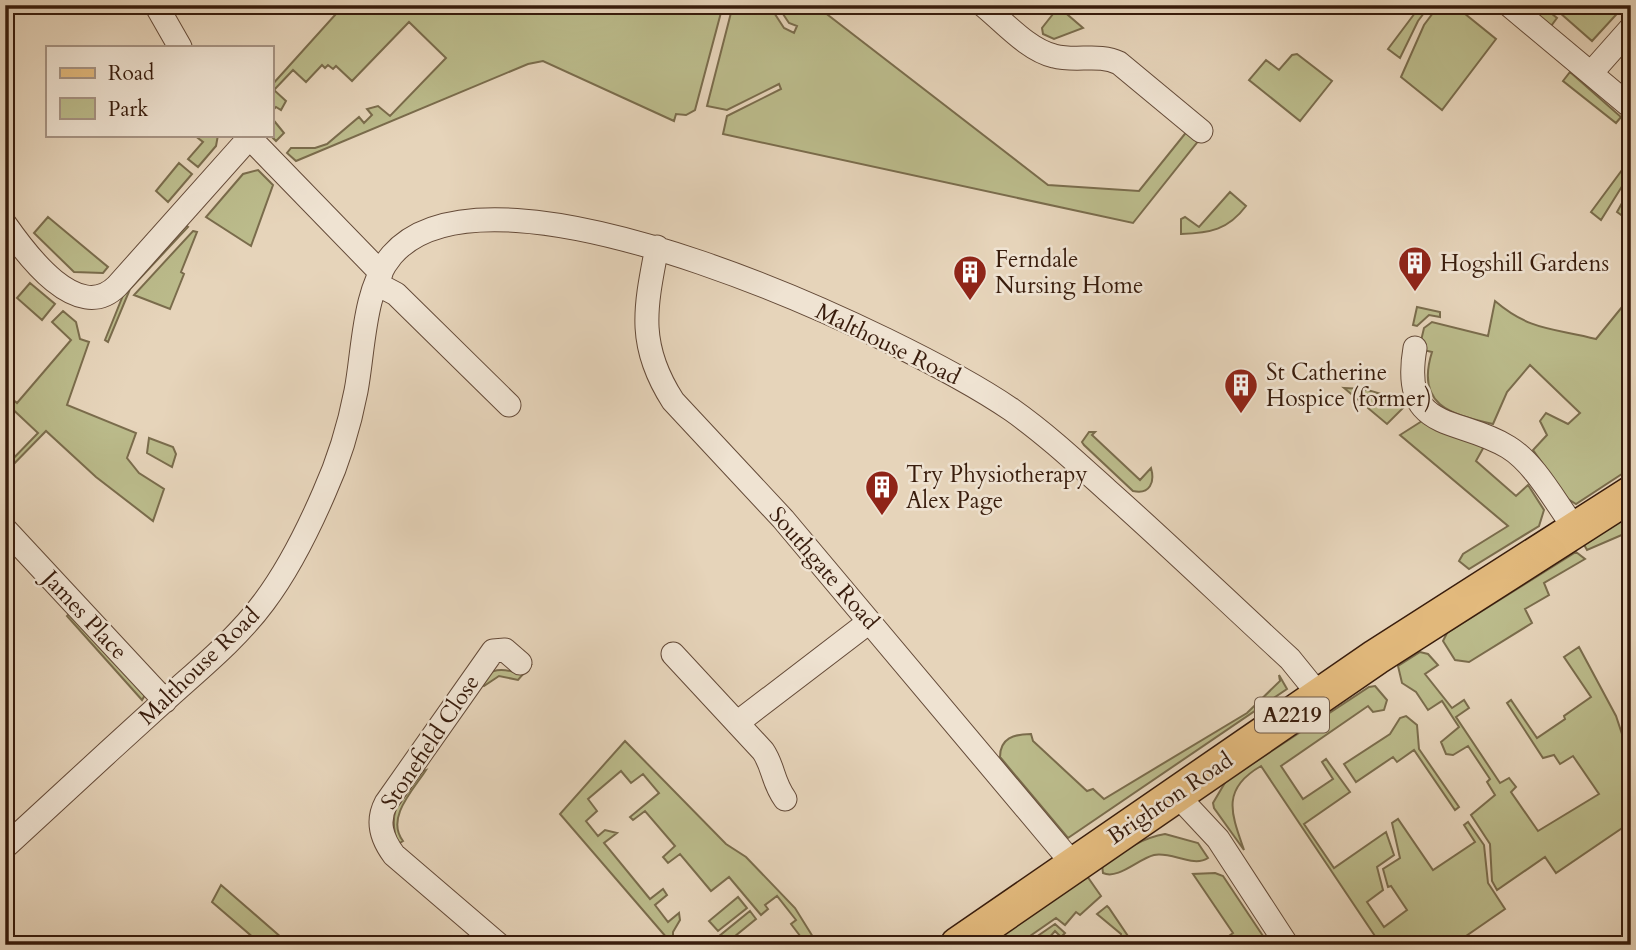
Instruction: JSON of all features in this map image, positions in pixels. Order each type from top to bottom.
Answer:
[{"type":"main road","name":"Brighton Road","points":[[958,945],[1175,793],[1631,494]]},
{"type":"street","points":[[156,5],[179,46]]},
{"type":"street","points":[[983,5],[1026,41],[1052,56],[1104,58],[1119,63],[1201,131]]},
{"type":"street","points":[[1509,5],[1631,107]]},
{"type":"street","points":[[1592,72],[1631,29]]},
{"type":"street","points":[[5,224],[29,254],[62,286],[82,298],[102,297],[117,286],[248,136],[379,278],[509,405]]},
{"type":"street","name":"Malthouse Road","points":[[5,846],[251,619],[281,575],[337,462],[348,427],[379,278],[389,258],[410,239],[437,228],[474,222],[525,222],[581,228],[657,247],[726,270],[799,300],[951,374],[1035,426],[1290,659],[1320,696]]},
{"type":"street","name":"Southgate Road","points":[[657,247],[645,320],[646,341],[659,380],[690,423],[783,519],[1073,864]]},
{"type":"street","points":[[1415,348],[1412,375],[1414,389],[1430,414],[1442,423],[1508,447],[1534,472],[1576,530]]},
{"type":"street","name":"James Place","points":[[5,528],[165,701]]},
{"type":"street","points":[[737,723],[869,622]]},
{"type":"street","name":"Stonefield Close","points":[[499,945],[394,855],[384,839],[380,819],[386,803],[493,651],[505,650],[520,663]]},
{"type":"street","points":[[673,653],[769,759],[772,780],[785,799]]},
{"type":"street","points":[[1175,793],[1218,839],[1287,945]]},
{"type":"green space","points":[[344,5],[723,5],[695,110],[686,115],[676,114],[674,121],[543,61],[528,64],[296,161],[287,153],[291,148],[315,148],[327,144],[359,117],[364,123],[372,115],[367,109],[378,106],[390,116],[446,58],[409,22],[352,81],[336,66],[333,69],[322,65],[306,82],[293,70],[274,90],[286,101],[281,110],[276,107],[273,110],[273,84]]},
{"type":"green space","points":[[733,5],[769,5],[784,28],[794,33],[797,26],[789,23],[777,5],[815,5],[1048,185],[1139,191],[1188,130],[1199,140],[1133,223],[723,134],[727,116],[781,89],[779,84],[727,110],[707,106]]},
{"type":"green space","points":[[1421,5],[1427,9],[1400,58],[1388,49]]},
{"type":"green space","points":[[1439,5],[1454,5],[1496,39],[1442,110],[1401,77],[1424,25]]},
{"type":"green space","points":[[1525,5],[1541,5],[1557,18],[1551,26]]},
{"type":"green space","points":[[1551,5],[1625,5],[1592,41]]},
{"type":"green space","points":[[1057,9],[1061,9],[1083,28],[1054,39],[1043,34],[1042,28]]},
{"type":"green space","points":[[1297,54],[1332,81],[1300,121],[1249,80],[1266,60],[1279,70],[1292,55]]},
{"type":"green space","points":[[1570,72],[1621,117],[1616,123],[1563,81]]},
{"type":"green space","points":[[273,119],[284,133],[276,141],[271,136]]},
{"type":"green space","points":[[195,136],[218,136],[216,146],[198,167],[188,159],[203,142]]},
{"type":"green space","points":[[179,163],[192,174],[168,202],[156,191]]},
{"type":"green space","points":[[1625,166],[1631,172],[1601,220],[1591,212]]},
{"type":"green space","points":[[258,170],[273,185],[251,246],[206,217],[243,174]]},
{"type":"green space","points":[[1631,187],[1631,222],[1617,212]]},
{"type":"green space","points":[[1230,192],[1246,206],[1232,220],[1218,229],[1181,234],[1181,219],[1185,217],[1199,227]]},
{"type":"green space","points":[[48,217],[108,267],[103,273],[74,272],[34,233]]},
{"type":"green space","points":[[184,224],[188,227],[130,289],[108,342],[105,340],[126,288]]},
{"type":"green space","points":[[193,231],[197,232],[170,309],[134,295]]},
{"type":"green space","points":[[30,283],[55,304],[42,320],[17,298]]},
{"type":"green space","points":[[1495,301],[1531,323],[1596,339],[1622,307],[1631,315],[1631,468],[1576,504],[1568,499],[1533,450],[1547,435],[1540,421],[1546,413],[1568,424],[1580,413],[1530,365],[1507,392],[1493,424],[1451,411],[1440,404],[1428,385],[1432,352],[1419,349],[1424,328],[1432,322],[1488,336]]},
{"type":"green space","points":[[1417,307],[1440,312],[1440,317],[1429,315],[1417,326],[1413,325]]},
{"type":"green space","points":[[63,311],[76,322],[80,339],[89,342],[67,405],[136,433],[127,458],[139,473],[164,489],[153,521],[96,477],[46,431],[5,473],[5,467],[38,433],[5,402],[5,393],[17,403],[71,340],[52,322]]},
{"type":"green space","points":[[1344,388],[1364,389],[1409,402],[1387,424]]},
{"type":"green space","points":[[1422,421],[1486,443],[1476,461],[1516,496],[1528,485],[1544,510],[1539,526],[1469,569],[1459,561],[1463,554],[1508,526],[1400,435]]},
{"type":"green space","points":[[1089,432],[1095,432],[1092,435],[1140,480],[1151,468],[1150,486],[1144,491],[1133,491],[1084,445],[1082,442]]},
{"type":"green space","points":[[149,438],[173,447],[176,454],[172,467],[147,453]]},
{"type":"green space","points":[[1631,509],[1631,531],[1587,550],[1582,541]]},
{"type":"green space","points":[[1576,552],[1585,559],[1544,583],[1549,595],[1525,609],[1532,623],[1469,662],[1455,660],[1443,641],[1447,633]]},
{"type":"green space","points":[[70,613],[145,695],[142,700],[67,616]]},
{"type":"green space","points":[[1579,647],[1616,716],[1627,749],[1623,751],[1631,773],[1631,822],[1556,873],[1545,857],[1497,890],[1492,881],[1490,844],[1471,815],[1495,795],[1487,782],[1490,779],[1468,746],[1453,755],[1446,754],[1441,742],[1459,727],[1442,701],[1428,710],[1416,692],[1402,683],[1398,666],[1420,652],[1428,654],[1438,665],[1425,674],[1452,708],[1464,700],[1469,708],[1456,717],[1500,783],[1509,778],[1516,787],[1511,792],[1538,831],[1599,794],[1573,756],[1560,764],[1554,755],[1543,758],[1507,703],[1511,700],[1537,738],[1565,719],[1564,716],[1591,697],[1564,657]]},
{"type":"green space","points":[[525,664],[531,665],[518,680],[499,676],[484,686],[479,681],[497,670],[518,673]]},
{"type":"green space","points":[[1279,675],[1287,689],[1068,838],[1000,757],[1002,745],[1009,738],[1031,734],[1033,741],[1087,791],[1093,789],[1104,799],[1247,713],[1280,681]]},
{"type":"green space","points":[[1375,686],[1387,700],[1384,710],[1373,712],[1368,706],[1281,766],[1303,799],[1333,779],[1322,762],[1326,759],[1350,792],[1304,824],[1334,868],[1386,832],[1394,855],[1377,867],[1383,890],[1367,902],[1384,927],[1407,910],[1391,886],[1388,887],[1383,869],[1400,858],[1392,823],[1398,819],[1433,870],[1475,842],[1464,825],[1468,822],[1484,845],[1488,883],[1505,909],[1453,945],[1381,945],[1261,766],[1248,775],[1235,793],[1233,813],[1244,850],[1214,808],[1213,803],[1226,781],[1369,687]]},
{"type":"green space","points":[[1406,716],[1417,725],[1419,749],[1459,807],[1455,810],[1414,750],[1397,762],[1393,757],[1356,782],[1344,764],[1390,734],[1400,718]]},
{"type":"green space","points":[[625,741],[726,844],[746,857],[795,908],[818,945],[807,945],[791,924],[796,920],[777,896],[765,905],[768,909],[761,915],[729,877],[711,891],[680,854],[668,863],[663,857],[675,846],[645,811],[633,820],[630,817],[659,793],[643,774],[631,783],[621,771],[588,799],[597,811],[586,821],[598,836],[605,830],[617,833],[604,843],[650,899],[663,889],[667,895],[655,905],[668,922],[679,913],[680,920],[673,932],[673,945],[560,814]]},
{"type":"green space","points":[[426,770],[399,813],[398,832],[403,841],[398,844],[394,822],[397,805],[420,772]]},
{"type":"green space","points":[[1165,834],[1198,843],[1208,858],[1196,861],[1154,855],[1115,874],[1103,873],[1102,865],[1117,855],[1140,842]]},
{"type":"green space","points":[[1215,873],[1223,876],[1269,945],[1235,945],[1229,936],[1233,933],[1193,874]]},
{"type":"green space","points":[[1087,876],[1101,896],[1080,915],[1076,912],[1065,925],[1056,918],[1017,945],[987,945]]},
{"type":"green space","points":[[221,885],[290,945],[262,945],[212,902]]},
{"type":"green space","points":[[738,897],[747,908],[718,931],[709,921]]},
{"type":"green space","points":[[1107,906],[1134,945],[1120,945],[1121,934],[1097,914]]},
{"type":"green space","points":[[750,911],[756,919],[724,945],[718,937]]},
{"type":"green space","points":[[1055,924],[1065,933],[1061,937],[1055,931],[1048,939],[1043,936],[1036,945],[1026,944]]},
{"type":"place","name":"Hogshill Gardens","points":[[1415,293]]},
{"type":"place","name":"Ferndale Nursing Home","points":[[970,302]]},
{"type":"place","name":"St Catherine Hospice (former)","points":[[1241,415]]},
{"type":"place","name":"Try Physiotherapy Alex Page","points":[[882,517]]}]
